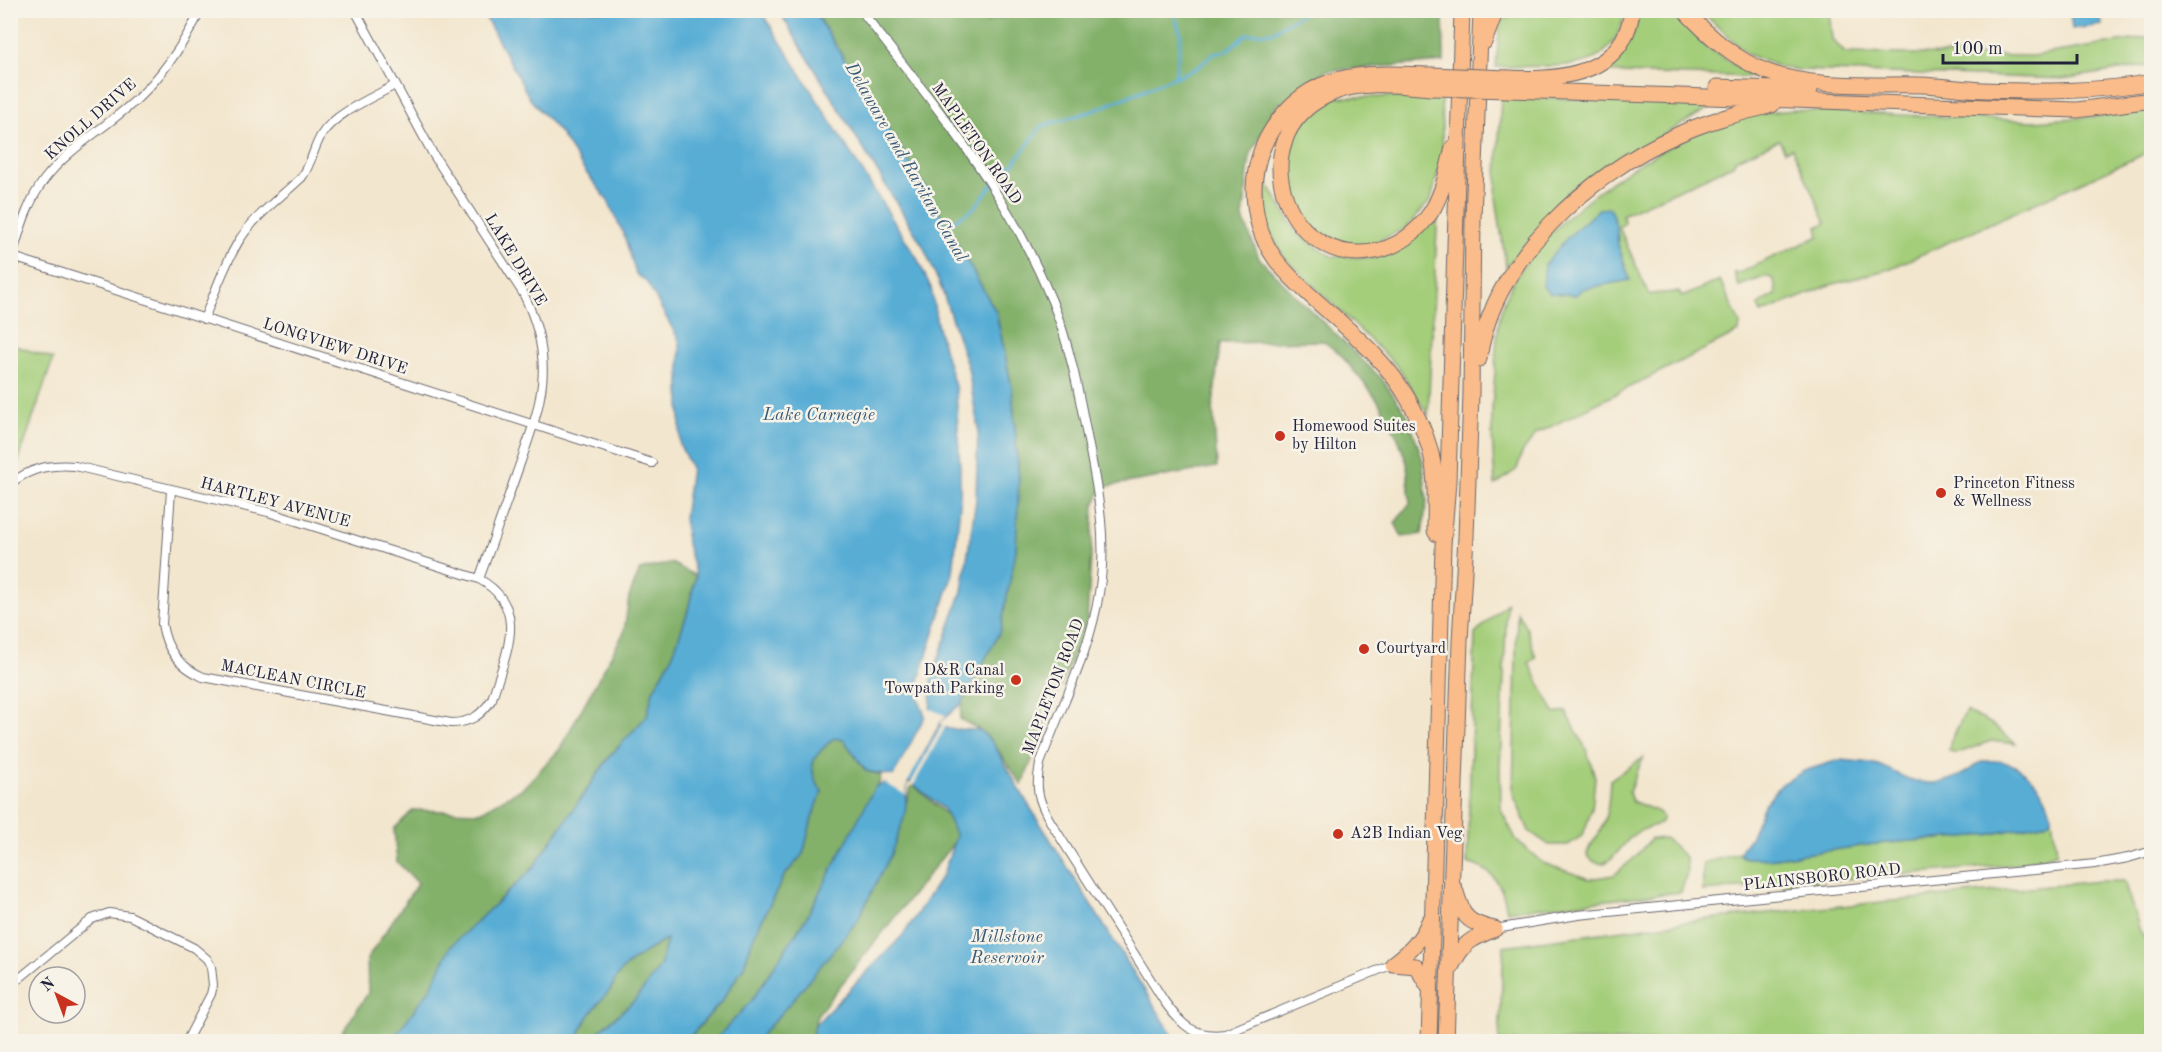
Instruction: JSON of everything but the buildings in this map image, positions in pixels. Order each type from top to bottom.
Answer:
[{"type":"highway","points":[[1429,1041],[1443,545],[1449,482],[1462,10]]},
{"type":"highway","points":[[1446,1041],[1471,394],[1473,218],[1480,10]]},
{"type":"highway","points":[[1479,56],[1496,10]]},
{"type":"highway","points":[[1509,84],[1582,72],[1603,61],[1625,37],[1632,10]]},
{"type":"highway","points":[[1684,10],[1729,51],[1752,65],[1783,76],[1830,83],[2072,92],[2151,82]]},
{"type":"highway","points":[[1431,82],[1389,74],[1346,76],[1309,91],[1287,109],[1266,139],[1254,178],[1254,204],[1261,232],[1274,257],[1293,280],[1381,362],[1418,417],[1434,470],[1435,531],[1443,545]]},
{"type":"highway","points":[[1529,79],[1542,82],[1596,84],[1953,94],[1981,90]]},
{"type":"highway","points":[[1458,129],[1434,209],[1414,232],[1392,246],[1367,252],[1342,251],[1313,237],[1293,216],[1286,204],[1280,181],[1281,150],[1287,133],[1298,117],[1311,105],[1328,95],[1351,88],[1379,84],[1431,82],[1509,84],[1794,100],[2077,110],[2151,100]]},
{"type":"highway","points":[[1471,394],[1477,381],[1486,328],[1508,279],[1522,258],[1561,214],[1606,176],[1643,152],[1667,140],[1727,117],[1794,100]]},
{"type":"highway","points":[[1451,874],[1461,908],[1468,920],[1479,926],[1495,930]]},
{"type":"highway","points":[[1393,964],[1416,945],[1425,932],[1431,915]]},
{"type":"highway","points":[[1449,972],[1461,948],[1468,941],[1495,930]]},
{"type":"highway","points":[[1393,964],[1416,966],[1431,991]]},
{"type":"street","name":"KNOLL DRIVE","points":[[11,256],[27,211],[45,179],[59,163],[153,84],[181,47],[201,10]]},
{"type":"street","name":"LAKE DRIVE","points":[[355,10],[433,154],[523,293],[539,336],[543,363],[541,401],[479,579]]},
{"type":"street","name":"MAPLETON ROAD","points":[[861,10],[999,196],[1040,274],[1062,330],[1078,390],[1102,516],[1103,564],[1096,613],[1085,652],[1040,764],[1037,783],[1038,795],[1043,808],[1164,1001],[1180,1022],[1188,1028],[1206,1035],[1225,1034],[1393,964]]},
{"type":"street","points":[[204,319],[242,237],[309,168],[322,133],[338,118],[395,85]]},
{"type":"street","name":"LONGVIEW DRIVE","points":[[11,256],[652,463]]},
{"type":"street","name":"HARTLEY AVENUE","points":[[10,484],[39,468],[75,466],[268,512],[479,579],[497,591],[504,600],[511,621]]},
{"type":"street","name":"MACLEAN CIRCLE","points":[[171,490],[162,624],[168,646],[181,664],[203,676],[460,723],[480,714],[492,699],[512,633],[511,621]]},
{"type":"street","name":"PLAINSBORO ROAD","points":[[1495,930],[1578,915],[2095,864],[2151,851]]},
{"type":"street","points":[[10,986],[92,919],[109,914],[130,916],[194,948],[201,953],[211,967],[213,985],[211,994],[186,1041]]},
{"type":"green space","points":[[1025,10],[1443,11],[1444,62],[1326,71],[1277,106],[1250,155],[1243,218],[1259,258],[1382,379],[1408,416],[1422,458],[1427,501],[1422,534],[1402,537],[1395,523],[1410,503],[1407,463],[1397,436],[1377,399],[1340,354],[1323,341],[1220,343],[1213,406],[1217,467],[1103,487],[1094,505],[1087,620],[1022,785],[993,743],[980,730],[960,719],[962,703],[970,687],[1019,481],[1012,388],[996,312],[925,187],[814,11],[982,11],[987,22]]},
{"type":"green space","points":[[1671,10],[1706,47],[1753,77],[1617,73],[1602,70],[1622,51],[1632,37],[1638,11]]},
{"type":"green space","points":[[982,11],[1025,11],[987,23]]},
{"type":"green space","points":[[1508,11],[1625,11],[1614,41],[1596,58],[1556,66],[1496,67],[1500,22],[1509,17]]},
{"type":"green space","points":[[1701,11],[1829,11],[1832,39],[1845,53],[2032,56],[2151,37],[2151,65],[2063,79],[1799,70],[1780,67],[1747,54]]},
{"type":"green space","points":[[1336,97],[1441,97],[1443,153],[1431,200],[1406,228],[1360,250],[1312,229],[1290,200],[1286,159],[1300,125]]},
{"type":"green space","points":[[1501,98],[1676,99],[1711,107],[1573,188],[1506,267],[1496,197]]},
{"type":"green space","points":[[1792,110],[2034,121],[2129,114],[2151,110],[2151,151],[1889,269],[1830,285],[1761,313],[1758,305],[1776,294],[1774,280],[1767,276],[1739,286],[1734,272],[1739,273],[1819,236],[1817,227],[1826,223],[1792,148],[1785,151],[1779,140],[1736,159],[1733,165],[1622,215],[1625,223],[1619,227],[1649,295],[1678,291],[1682,297],[1720,280],[1740,324],[1739,332],[1536,434],[1522,453],[1517,469],[1495,485],[1492,412],[1500,316],[1513,283],[1535,251],[1564,220],[1598,192],[1635,166],[1672,145],[1709,128],[1742,117]],"holes":[[[1599,209],[1617,228],[1618,245],[1630,280],[1582,289],[1545,264],[1567,238]]]},
{"type":"green space","points":[[1265,179],[1297,234],[1331,256],[1375,258],[1408,246],[1438,208],[1428,415],[1399,368],[1284,257],[1264,220]]},
{"type":"green space","points":[[11,344],[53,359],[16,468],[11,473]]},
{"type":"green space","points":[[671,563],[696,576],[687,614],[672,657],[653,691],[647,716],[610,756],[533,868],[451,946],[430,990],[391,1041],[336,1042],[368,993],[367,959],[418,883],[397,862],[394,829],[413,810],[480,812],[523,788],[559,750],[624,632],[629,597],[640,570]]},
{"type":"green space","points":[[1507,603],[1500,767],[1501,810],[1517,841],[1543,863],[1589,879],[1614,875],[1651,839],[1665,838],[1686,858],[1687,873],[1681,892],[1507,911],[1503,893],[1496,880],[1484,869],[1467,863],[1475,634]]},
{"type":"green space","points":[[1517,612],[1527,629],[1536,657],[1529,663],[1555,714],[1566,711],[1587,751],[1595,777],[1592,809],[1583,835],[1568,845],[1549,845],[1529,831],[1513,794]]},
{"type":"green space","points":[[1966,711],[1990,723],[2016,744],[1991,741],[1956,754],[1949,751],[1951,740]]},
{"type":"green space","points":[[834,738],[844,740],[866,771],[881,775],[877,790],[905,806],[912,784],[957,824],[956,840],[817,1015],[811,1041],[686,1042],[721,1002],[744,966],[753,938],[784,876],[803,854],[812,818],[822,792],[813,775],[813,762]]},
{"type":"green space","points":[[1643,758],[1629,792],[1632,801],[1659,812],[1663,818],[1659,824],[1633,835],[1612,858],[1600,864],[1587,855],[1604,822],[1610,780]]},
{"type":"green space","points":[[2052,818],[2057,852],[2012,865],[1703,891],[1703,863],[1739,853],[1745,859],[1756,857],[1768,859],[1875,844],[1987,835],[2047,823]]},
{"type":"green space","points":[[2100,881],[2124,881],[2140,931],[2151,948],[2151,1041],[1499,1041],[1504,946],[1707,919]]},
{"type":"green space","points":[[668,939],[660,967],[635,1000],[598,1032],[594,1041],[577,1042],[586,1020],[611,988],[623,968]]},
{"type":"water","name":"Lake Carnegie","points":[[482,11],[761,11],[917,258],[931,288],[937,324],[956,390],[960,504],[953,573],[917,686],[917,694],[925,716],[894,776],[866,771],[844,740],[834,738],[816,756],[812,768],[813,775],[822,792],[812,818],[803,854],[784,876],[753,938],[744,966],[721,1002],[686,1041],[594,1041],[598,1032],[635,1000],[660,967],[667,939],[623,969],[611,989],[586,1021],[577,1041],[391,1041],[430,989],[451,946],[533,868],[610,756],[647,716],[653,691],[672,657],[687,614],[696,576],[687,544],[684,518],[691,468],[680,445],[680,342],[646,281],[636,274],[624,235],[607,199],[559,132],[530,99]]},
{"type":"water","points":[[779,11],[814,11],[925,187],[996,312],[1012,388],[1019,481],[1016,551],[1000,631],[962,703],[940,722],[920,760],[940,724],[948,729],[980,730],[993,743],[1028,804],[1172,1034],[1165,1042],[811,1041],[815,1025],[904,934],[943,874],[956,836],[944,809],[909,781],[905,815],[891,854],[857,921],[756,1041],[713,1042],[752,1000],[806,918],[875,787],[897,778],[930,717],[932,677],[962,591],[976,500],[978,428],[968,368],[942,290],[923,246]]},
{"type":"water","points":[[2100,11],[2102,25],[2072,29],[2070,12]]},
{"type":"water","points":[[1610,208],[1617,228],[1618,245],[1630,280],[1582,289],[1576,295],[1550,293],[1543,287],[1545,264],[1567,238],[1599,209]]},
{"type":"water","points":[[1839,760],[1875,764],[1923,783],[1954,778],[1982,762],[2007,763],[2028,775],[2036,784],[2049,806],[2052,818],[2047,823],[1987,835],[1875,844],[1768,859],[1748,858],[1739,853],[1750,838],[1765,803],[1782,784],[1804,771]]},
{"type":"pier","points":[[930,709],[947,716],[940,722],[907,784],[906,795],[885,783],[888,778],[885,778],[894,776],[926,716],[926,710],[927,713]]},
{"type":"pier","points":[[943,723],[946,725],[913,786],[910,785]]},
{"type":"waterway","points":[[1173,10],[1181,35],[1175,76]]},
{"type":"waterway","name":"Delaware and Raritan Canal","points":[[943,228],[974,208],[1001,174],[1014,163],[1042,126],[1093,111],[1199,67],[1213,53],[1226,51],[1247,34],[1272,32],[1308,10]]},
{"type":"place","name":"Homewood Suites by Hilton","points":[[1280,436]]},
{"type":"place","name":"Princeton Fitness & Wellness","points":[[1941,493]]},
{"type":"place","name":"Courtyard","points":[[1364,649]]},
{"type":"place","name":"D&R Canal Towpath Parking","points":[[1016,680]]},
{"type":"place","name":"A2B Indian Veg","points":[[1338,834]]},
{"type":"water label","name":"Millstone Reservoir","points":[[1007,947]]}]
